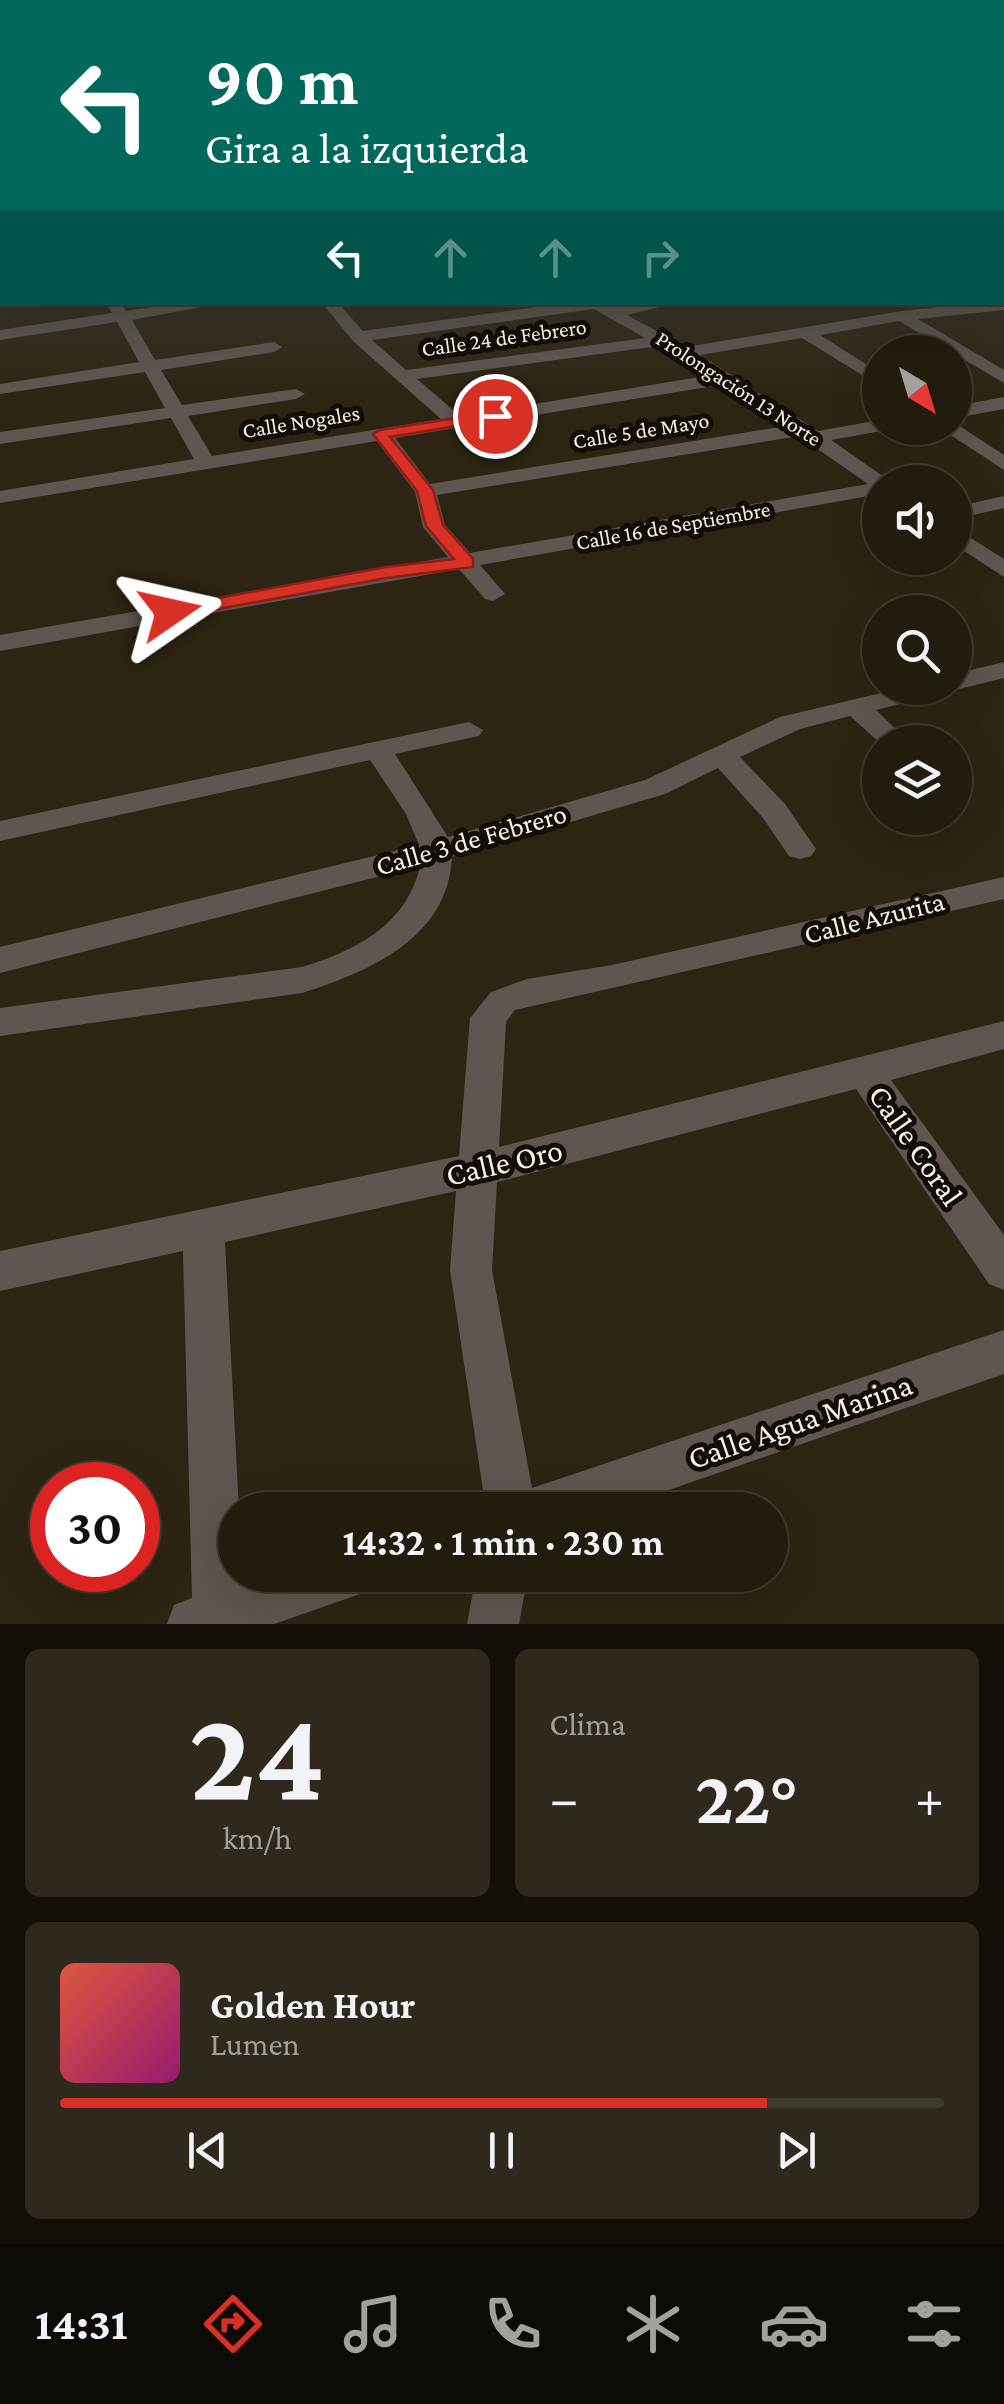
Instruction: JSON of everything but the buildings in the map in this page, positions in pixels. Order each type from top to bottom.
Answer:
[{"type":"street","points":[[0,334],[116,309],[177,305]]},
{"type":"street","points":[[331,305],[358,337],[406,375],[456,423]]},
{"type":"street","points":[[455,305],[478,321]]},
{"type":"street","points":[[687,352],[902,316],[1004,305]]},
{"type":"street","points":[[358,337],[601,306]]},
{"type":"street","name":"Prolongación 13 Norte","points":[[601,306],[729,378],[862,471]]},
{"type":"street","points":[[116,309],[205,462]]},
{"type":"street","points":[[902,316],[1004,378]]},
{"type":"street","points":[[805,332],[862,369]]},
{"type":"street","name":"Calle 24 de Febrero","points":[[406,375],[667,340]]},
{"type":"street","points":[[0,388],[274,348]]},
{"type":"street","name":"Calle Nogales","points":[[0,497],[729,378]]},
{"type":"street","points":[[0,438],[296,394]]},
{"type":"street","points":[[972,409],[1004,402]]},
{"type":"street","name":"Calle 5 de Mayo","points":[[425,490],[862,428]]},
{"type":"street","points":[[380,434],[425,490],[434,526],[493,594]]},
{"type":"street","points":[[972,443],[1004,464]]},
{"type":"street","name":"Calle 16 de Septiembre","points":[[0,643],[386,572],[467,563],[862,488]]},
{"type":"street","points":[[972,509],[1004,502]]},
{"type":"street","points":[[972,545],[999,562]]},
{"type":"street","points":[[972,680],[1000,676]]},
{"type":"street","name":"Calle 3 de Febrero","points":[[0,960],[436,851],[655,787],[790,722],[862,704]]},
{"type":"street","points":[[855,706],[877,725]]},
{"type":"street","points":[[0,831],[470,730]]},
{"type":"street","points":[[0,1022],[302,980],[349,964],[389,942],[430,891],[436,851],[428,826],[379,751]]},
{"type":"street","points":[[722,755],[774,811],[800,849]]},
{"type":"street","name":"Calle Azurita","points":[[508,1492],[471,1270],[488,1018],[503,1002],[527,992],[612,978],[1004,888]]},
{"type":"street","name":"Calle Oro","points":[[0,1271],[479,1169],[695,1117],[1004,1034]]},
{"type":"street","name":"Calle Coral","points":[[864,1070],[1004,1270]]},
{"type":"street","points":[[203,1229],[206,1620],[292,1592]]},
{"type":"street","name":"Calle Agua Marina","points":[[592,1492],[1004,1352]]},
{"type":"street","points":[[493,1624],[499,1592]]},
{"type":"route","points":[[170,612],[386,572],[467,563],[434,526],[425,490],[380,434],[495,416]]}]
